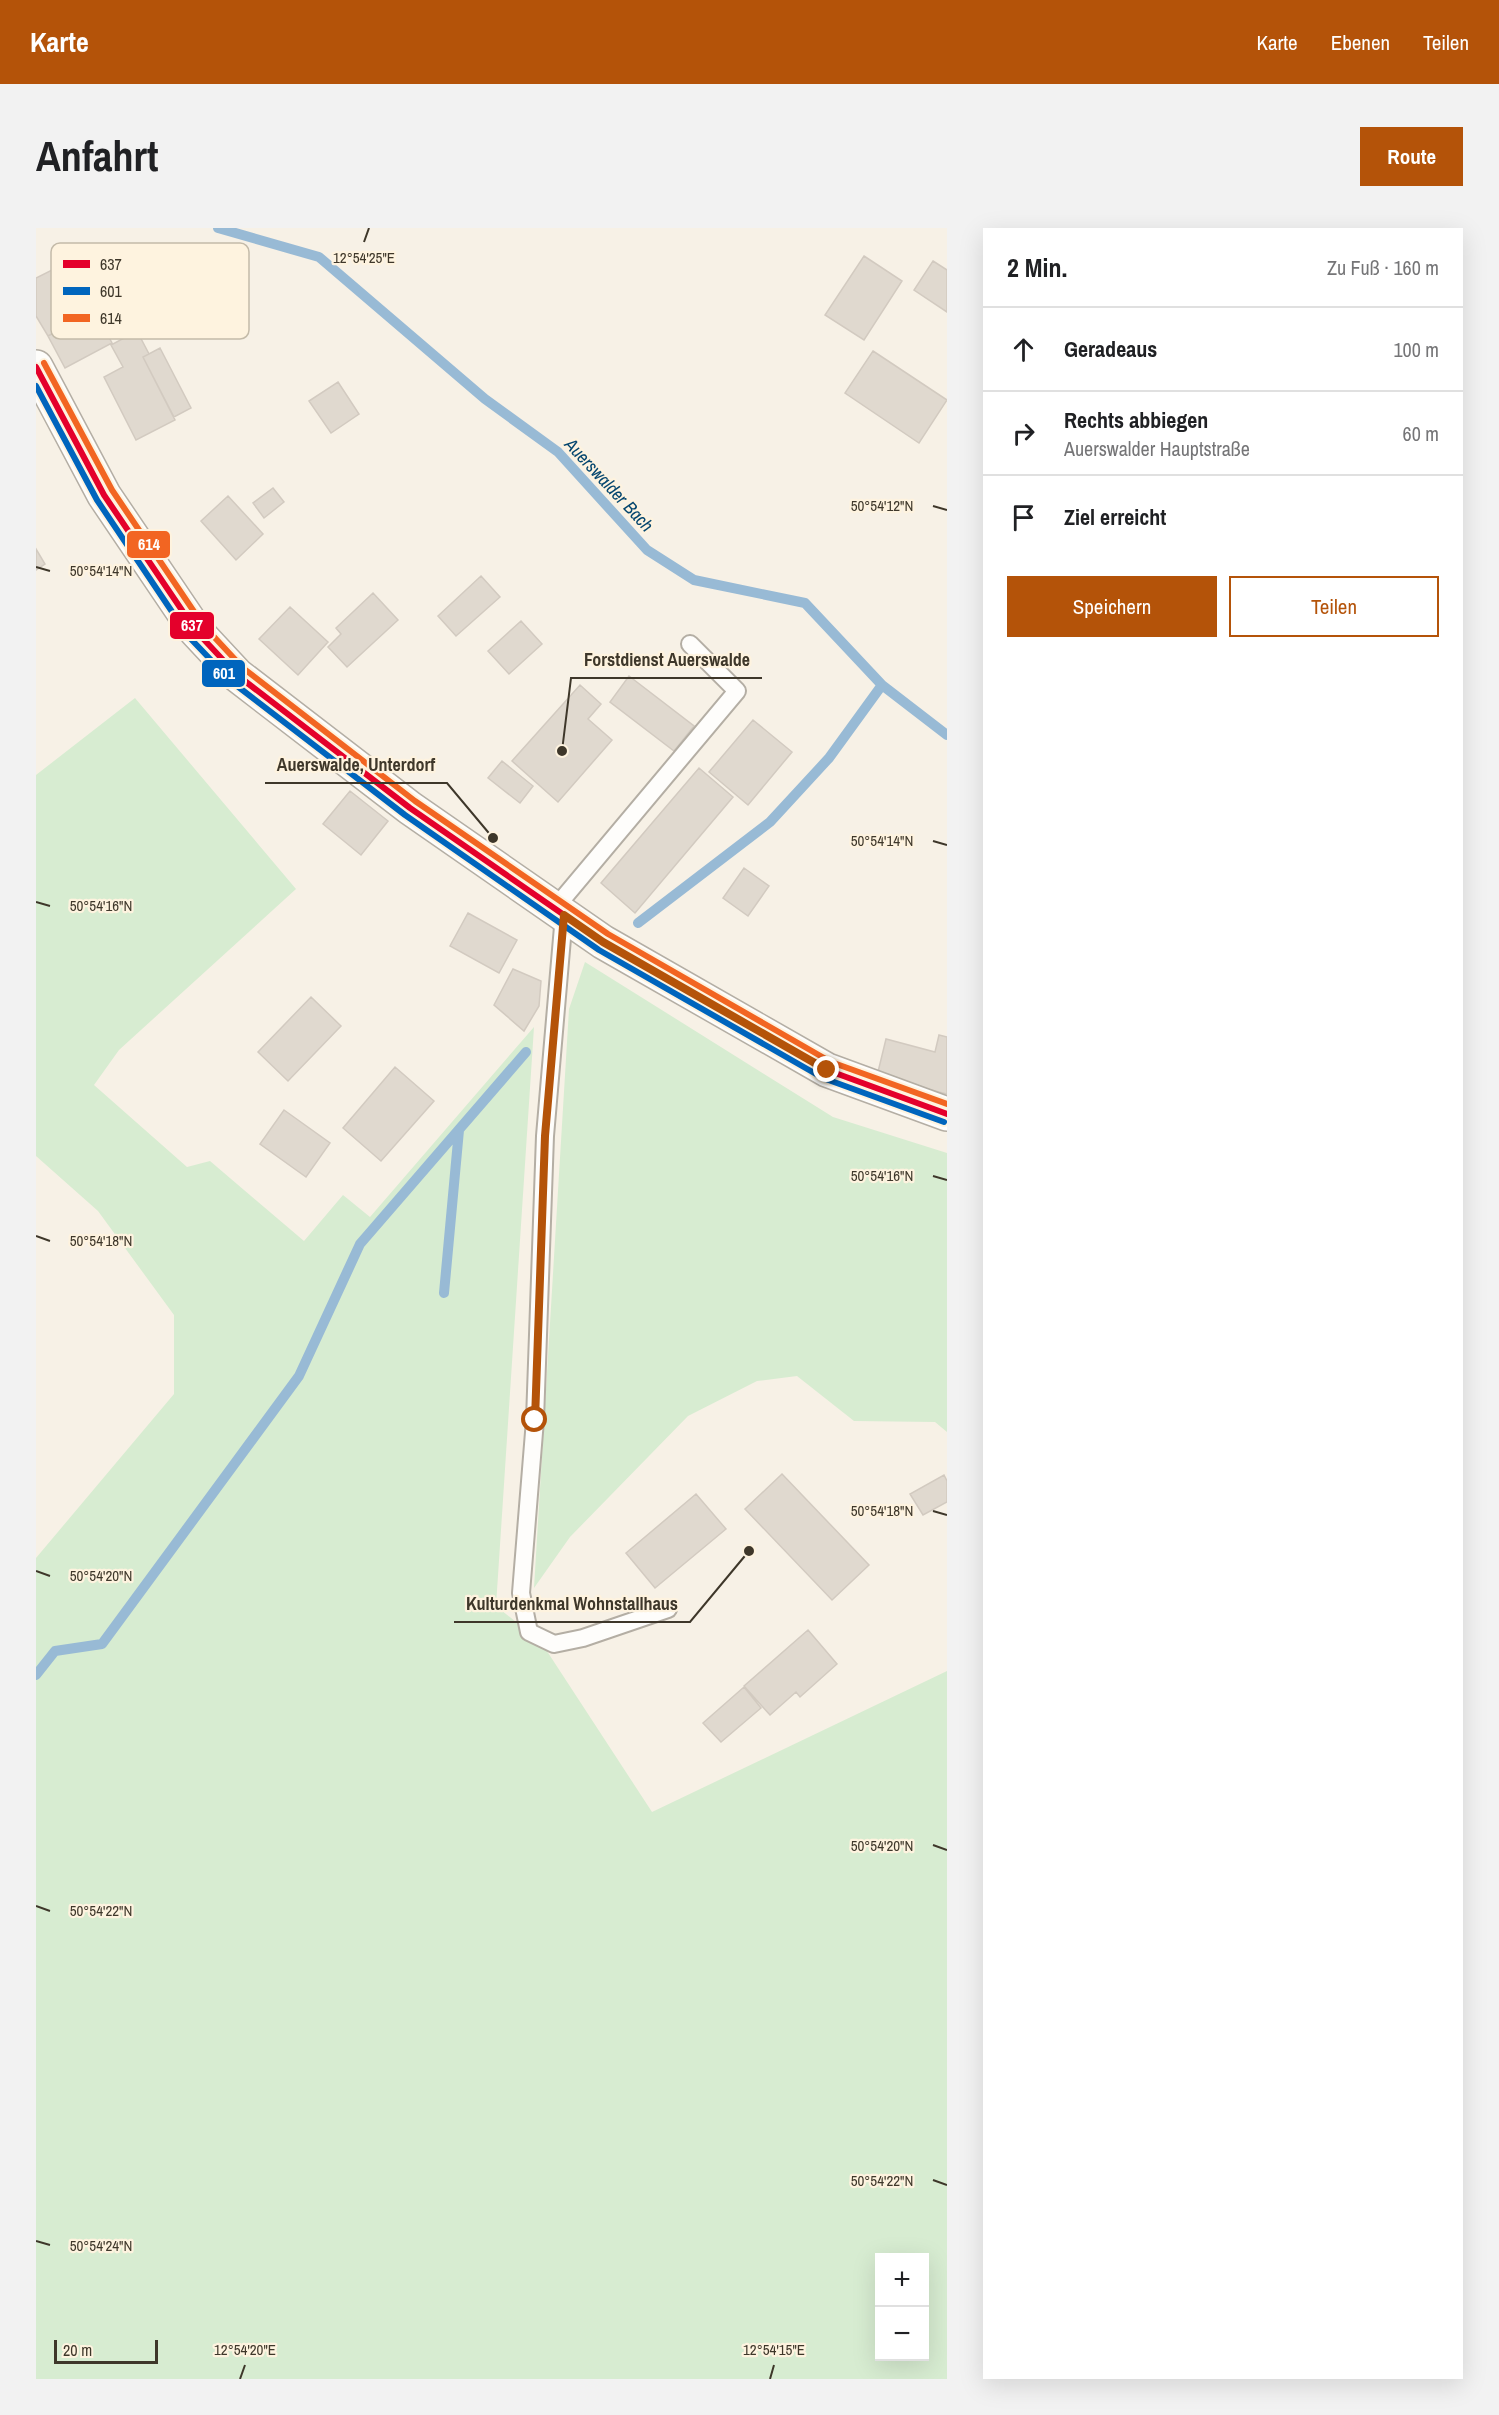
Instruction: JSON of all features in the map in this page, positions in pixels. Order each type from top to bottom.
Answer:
[{"type":"main road","points":[[36,367],[104,495],[196,631],[237,675],[410,808],[603,942],[827,1070],[947,1114]]},
{"type":"lane","points":[[668,1609],[584,1638],[554,1644],[529,1632],[521,1593],[535,1420],[545,1136],[560,911],[737,691],[690,644]]},
{"type":"green space","points":[[135,698],[296,889],[119,1050],[94,1085],[187,1167],[210,1161],[304,1241],[343,1195],[370,1217],[534,1027],[496,1606],[541,1642],[652,1812],[947,1671],[947,2379],[36,2379],[36,1558],[174,1394],[174,1315],[98,1211],[36,1156],[36,775]]},
{"type":"green space","points":[[585,962],[833,1117],[947,1153],[947,1432],[935,1422],[854,1421],[797,1376],[757,1381],[688,1416],[570,1537],[534,1588],[569,1009]]},
{"type":"building","points":[[864,256],[902,281],[864,340],[825,315]]},
{"type":"building","points":[[933,261],[947,270],[947,312],[914,290]]},
{"type":"building","points":[[51,270],[51,334],[48,336],[36,316],[36,278]]},
{"type":"building","points":[[51,334],[51,339],[110,339],[112,343],[65,368],[48,336]]},
{"type":"building","points":[[122,339],[141,339],[149,354],[143,357],[175,420],[136,440],[104,377],[123,367],[111,345]]},
{"type":"building","points":[[160,348],[191,408],[174,417],[143,357]]},
{"type":"building","points":[[873,351],[947,400],[919,443],[845,393]]},
{"type":"building","points":[[338,382],[359,414],[331,433],[309,401]]},
{"type":"building","points":[[273,488],[284,502],[264,518],[253,503]]},
{"type":"building","points":[[228,496],[263,534],[236,560],[201,521]]},
{"type":"building","points":[[36,549],[45,564],[36,570]]},
{"type":"building","points":[[481,576],[500,597],[456,636],[438,616]]},
{"type":"building","points":[[373,593],[398,620],[347,667],[328,647],[341,634],[336,628]]},
{"type":"building","points":[[290,607],[328,642],[298,675],[259,639]]},
{"type":"building","points":[[521,621],[542,644],[509,674],[488,651]]},
{"type":"building","points":[[629,676],[694,726],[674,751],[610,702]]},
{"type":"building","points":[[580,685],[601,704],[588,719],[612,740],[558,802],[512,761]]},
{"type":"building","points":[[753,720],[792,752],[748,805],[709,772]]},
{"type":"building","points":[[502,761],[533,786],[520,803],[488,778]]},
{"type":"building","points":[[699,768],[733,797],[635,913],[601,883]]},
{"type":"building","points":[[350,791],[388,821],[361,855],[323,824]]},
{"type":"building","points":[[744,868],[769,886],[748,916],[723,898]]},
{"type":"building","points":[[468,913],[517,940],[499,973],[450,946]]},
{"type":"building","points":[[513,969],[541,981],[539,1006],[524,1031],[494,1005]]},
{"type":"building","points":[[311,997],[341,1026],[288,1081],[258,1052]]},
{"type":"building","points":[[939,1035],[947,1037],[947,1094],[877,1076],[886,1039],[935,1052]]},
{"type":"building","points":[[395,1067],[434,1101],[381,1161],[343,1128]]},
{"type":"building","points":[[284,1110],[330,1143],[306,1177],[260,1144]]},
{"type":"building","points":[[782,1474],[869,1565],[832,1600],[745,1509]]},
{"type":"building","points":[[944,1475],[947,1481],[947,1502],[923,1515],[910,1494]]},
{"type":"building","points":[[696,1494],[726,1529],[655,1588],[626,1553]]},
{"type":"building","points":[[808,1630],[837,1664],[800,1697],[796,1692],[770,1715],[744,1686]]},
{"type":"building","points":[[744,1687],[761,1708],[721,1742],[703,1723]]},
{"type":"waterway","name":"Auerswalder Bach","points":[[218,228],[319,257],[485,399],[558,452],[647,550],[694,580],[805,603],[882,685],[947,735]]},
{"type":"waterway","points":[[638,923],[770,822],[829,758],[882,685]]},
{"type":"waterway","points":[[36,1675],[55,1651],[102,1644],[299,1376],[360,1244],[526,1052]]},
{"type":"waterway","points":[[444,1293],[459,1130]]},
{"type":"transit line","name":"614","points":[[44,363],[112,490],[203,625],[243,668],[415,801],[608,934],[831,1062],[947,1104]]},
{"type":"transit line","name":"637","points":[[36,367],[104,495],[196,631],[237,675],[410,808],[603,942],[827,1070],[947,1114]]},
{"type":"transit line","name":"601","points":[[36,386],[97,500],[189,637],[232,682],[405,815],[599,950],[823,1078],[944,1122]]},
{"type":"place","name":"Forstdienst Auerswalde","points":[[562,751]]},
{"type":"place","name":"Auerswalde, Unterdorf","points":[[493,838]]},
{"type":"place","name":"Kulturdenkmal Wohnstallhaus","points":[[749,1551]]},
{"type":"route","points":[[535,1420],[545,1136],[564,915],[603,942],[827,1070]]}]
